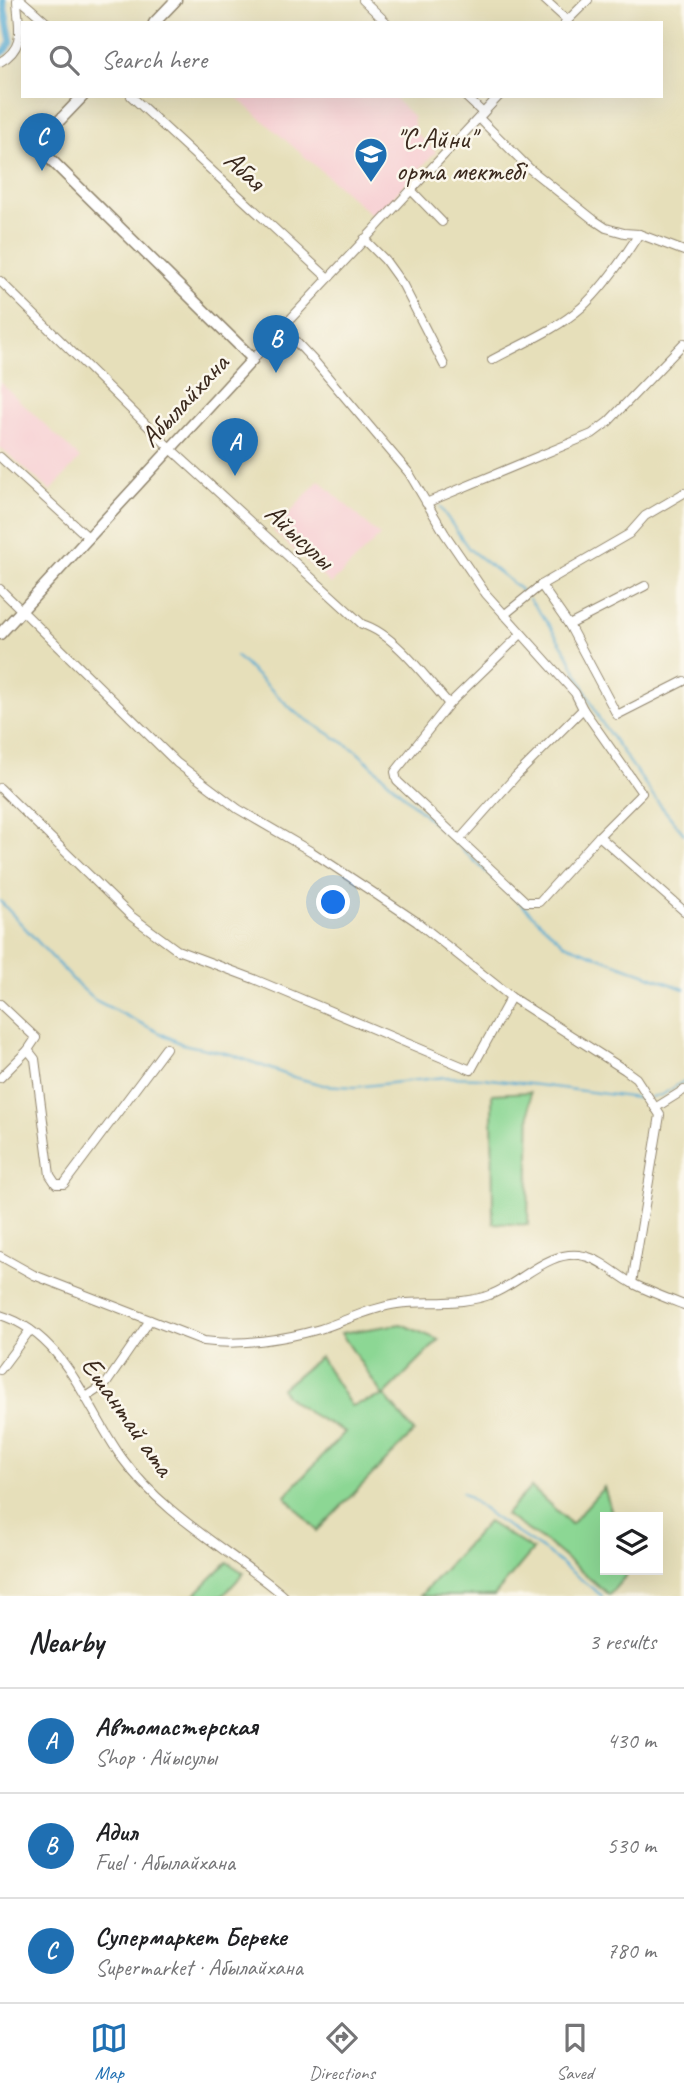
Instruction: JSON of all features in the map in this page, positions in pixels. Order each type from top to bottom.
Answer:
[{"type":"main road","points":[[156,21],[176,0]]},
{"type":"main road","name":"Абылайхана","points":[[0,635],[253,359],[36,145],[81,98]]},
{"type":"street","points":[[19,0],[45,21]]},
{"type":"street","points":[[0,62],[13,55],[20,43],[19,0]]},
{"type":"street","points":[[363,0],[385,21]]},
{"type":"street","points":[[545,0],[566,21],[589,0]]},
{"type":"street","name":"Абая","points":[[133,98],[328,278]]},
{"type":"street","points":[[468,98],[530,169],[594,220],[615,231],[639,234],[684,251]]},
{"type":"street","points":[[253,359],[497,98]]},
{"type":"street","points":[[411,190],[442,222]]},
{"type":"street","points":[[492,360],[568,318],[583,306],[624,258],[639,234]]},
{"type":"street","points":[[365,239],[403,285],[444,365]]},
{"type":"street","name":"Айысулы","points":[[0,281],[171,449],[362,624],[376,628],[403,653],[449,705]]},
{"type":"street","points":[[282,327],[409,473],[486,594],[504,615],[522,634],[575,693],[583,709],[642,793],[539,902],[526,902],[397,781],[395,772],[449,705],[522,634]]},
{"type":"street","points":[[426,503],[592,434],[608,422],[684,342]]},
{"type":"street","points":[[0,457],[89,538]]},
{"type":"street","points":[[504,615],[541,585],[629,534],[645,516],[684,493]]},
{"type":"street","points":[[541,585],[569,625],[617,715],[684,681]]},
{"type":"street","points":[[569,625],[645,586]]},
{"type":"street","points":[[0,589],[177,763],[205,786],[374,893],[416,922],[512,997],[636,1078],[660,1115],[632,1283]]},
{"type":"street","points":[[460,839],[516,776],[583,709]]},
{"type":"street","points":[[0,788],[131,916],[177,950],[204,962],[254,979],[471,1070],[512,997]]},
{"type":"street","points":[[599,836],[684,911]]},
{"type":"street","points":[[0,1004],[36,1038],[0,1078]]},
{"type":"street","points":[[28,1050],[35,1059],[50,1175],[56,1184],[64,1184],[166,1048]]},
{"type":"street","points":[[655,1108],[684,1090]]},
{"type":"street","points":[[0,1256],[34,1275],[204,1341],[223,1343],[262,1340],[320,1329],[373,1308],[490,1295],[553,1259],[571,1255],[585,1256],[632,1283],[684,1305]]},
{"type":"street","name":"Ешантай ата","points":[[0,1315],[30,1330],[52,1350],[75,1378],[120,1455],[139,1480],[171,1511],[284,1596]]},
{"type":"street","points":[[86,1397],[106,1384],[150,1320]]},
{"type":"street","points":[[0,1370],[30,1330]]},
{"type":"shaded area","name":"\"С.Айни\" орта мектебі","points":[[237,98],[394,98],[413,116],[415,132],[436,152],[374,217]]},
{"type":"shaded area","points":[[0,382],[80,458],[51,491],[0,447]]},
{"type":"shaded area","points":[[319,480],[380,536],[331,584],[273,531]]},
{"type":"green space","points":[[530,1092],[528,1225],[493,1223],[492,1094]]},
{"type":"green space","points":[[401,1324],[439,1340],[384,1395],[414,1432],[317,1531],[285,1496],[345,1432],[302,1408],[281,1389],[320,1357],[351,1406],[383,1396],[341,1333]]},
{"type":"green space","points":[[531,1487],[571,1524],[604,1487],[612,1512],[600,1512],[600,1575],[627,1575],[609,1595],[550,1545],[505,1515]]},
{"type":"green space","points":[[488,1522],[533,1550],[494,1596],[420,1596]]},
{"type":"green space","points":[[227,1562],[244,1573],[223,1596],[193,1596]]},
{"type":"waterway","points":[[0,54],[11,42],[3,0]]},
{"type":"waterway","points":[[440,507],[469,549],[525,595]]},
{"type":"waterway","points":[[529,599],[567,653],[600,720],[657,801],[684,834]]},
{"type":"waterway","points":[[236,656],[296,713],[355,750],[564,944],[684,989]]},
{"type":"waterway","points":[[0,901],[95,1000],[182,1044],[230,1054],[323,1085],[355,1087],[445,1077],[483,1078],[645,1099]]},
{"type":"waterway","points":[[651,1097],[662,1095],[684,1081]]},
{"type":"waterway","points":[[462,1492],[493,1517],[549,1554],[602,1596]]},
{"type":"place","name":"Супермаркет Береке","points":[[42,171]]},
{"type":"place","name":"\"С.Айни\" орта мектебі","points":[[371,184]]},
{"type":"place","name":"Адил","points":[[276,373]]},
{"type":"place","name":"Автомастерская","points":[[235,476]]}]
